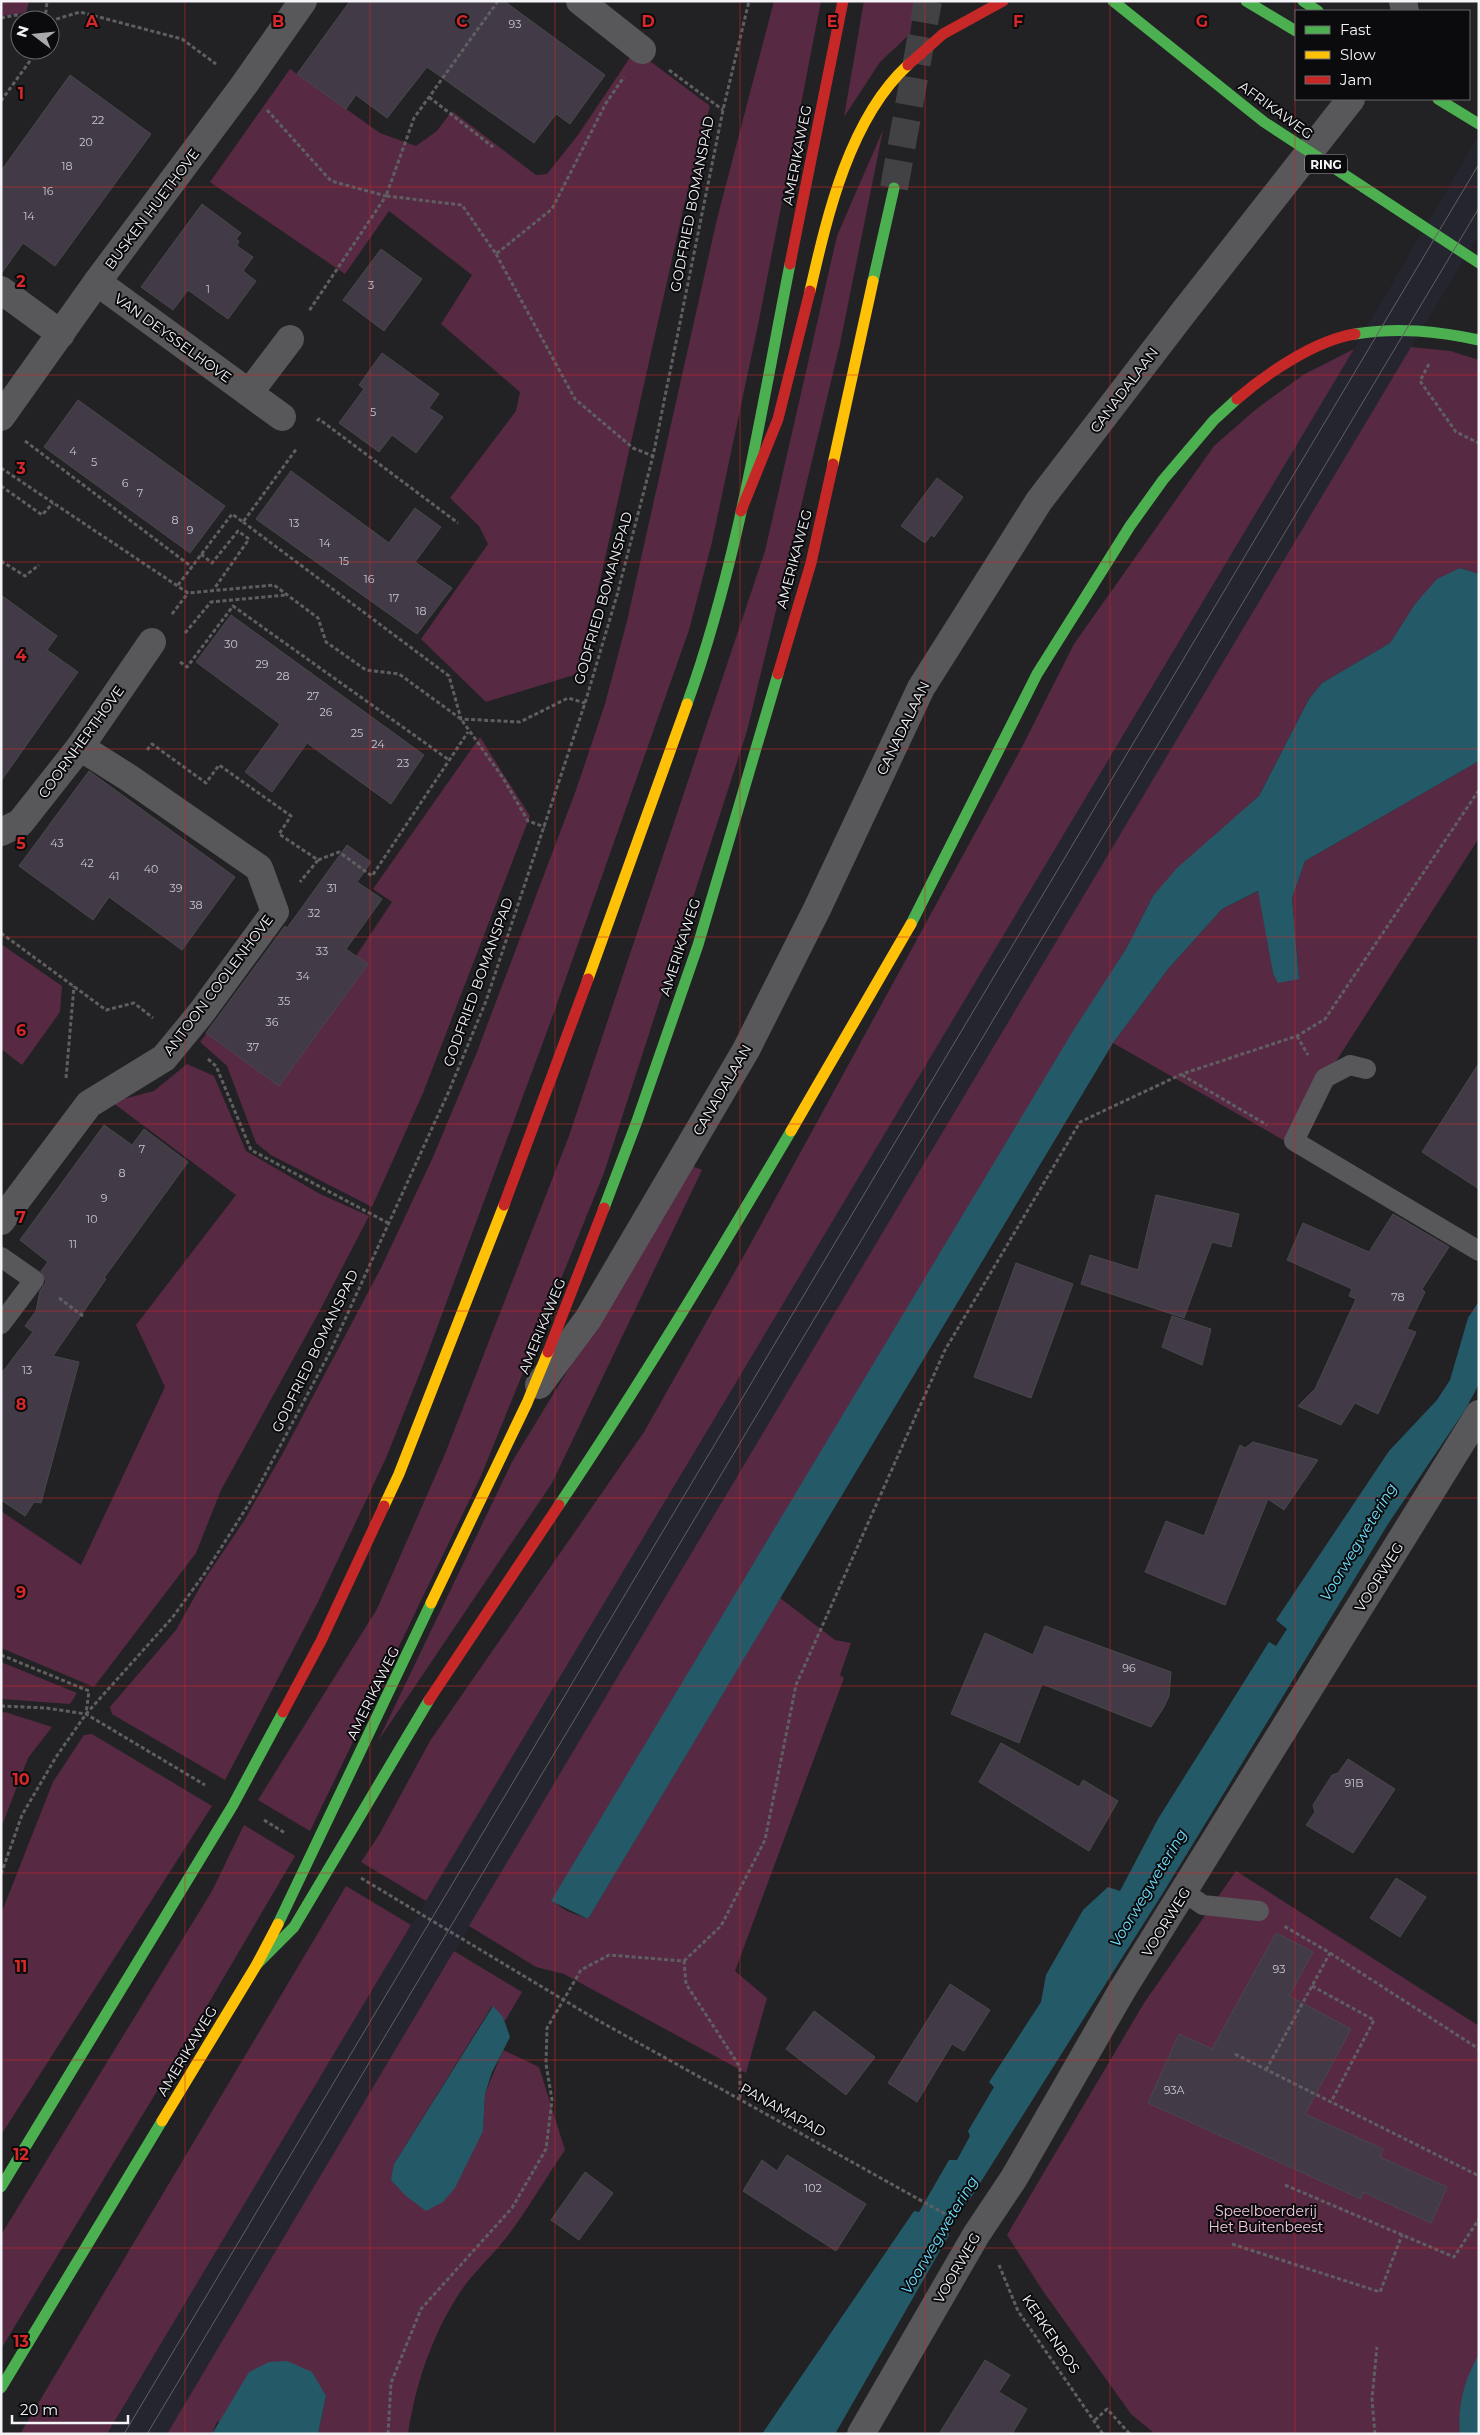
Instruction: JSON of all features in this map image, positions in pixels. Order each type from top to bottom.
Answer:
[{"type":"main road","name":"AMERIKAWEG","points":[[1,2187],[233,1805],[321,1641],[400,1474],[551,1083],[693,689],[741,511],[843,1]]},
{"type":"main road","points":[[741,511],[778,420],[831,201],[849,152],[873,106],[919,52],[979,11],[1004,1]]},
{"type":"main road","name":"AFRIKAWEG","points":[[1113,1],[1179,56],[1264,122],[1479,264]]},
{"type":"main road","points":[[1246,1],[1295,30]]},
{"type":"main road","points":[[1303,1],[1316,10]]},
{"type":"main road","points":[[1440,100],[1479,124]]},
{"type":"main road","name":"AMERIKAWEG","points":[[1,2388],[257,1964],[376,1723],[526,1403],[567,1306],[637,1122],[698,945],[811,563],[894,188]]},
{"type":"main road","points":[[257,1964],[294,1927],[430,1698],[598,1447],[719,1253],[905,937],[1037,674],[1130,526],[1164,480],[1214,420],[1258,381],[1302,355],[1342,336],[1381,330],[1435,332],[1479,340]]},
{"type":"street","name":"BUSKEN HUETHOVE","points":[[9,426],[61,334],[97,282],[244,86],[303,1]]},
{"type":"street","points":[[580,1],[642,50]]},
{"type":"street","name":"CANADALAAN","points":[[526,1403],[588,1318],[746,1050],[926,680],[1039,501],[1183,312],[1350,100]]},
{"type":"street","name":"VAN DEYSSELHOVE","points":[[97,282],[282,417]]},
{"type":"street","points":[[1,290],[61,334]]},
{"type":"street","points":[[249,393],[290,339]]},
{"type":"street","name":"COORNHERTHOVE","points":[[1,832],[20,824],[160,648]]},
{"type":"street","name":"ANTOON COOLENHOVE","points":[[1,1221],[90,1104],[164,1058],[181,1039],[275,912],[259,868],[129,778],[80,747]]},
{"type":"street","name":"VOORWEG","points":[[861,2434],[965,2227],[1014,2178],[1121,1992],[1479,1414]]},
{"type":"lane","points":[[1366,1070],[1350,1065],[1325,1078],[1294,1141],[1479,1252]]},
{"type":"lane","points":[[1,1257],[34,1280],[1,1324]]},
{"type":"lane","points":[[1184,1892],[1203,1905],[1259,1911]]},
{"type":"path","points":[[290,339],[386,196],[414,118],[498,1]]},
{"type":"path","name":"GODFRIED BOMANSPAD","points":[[1,1874],[22,1815],[56,1757],[86,1714],[172,1618],[205,1573],[252,1499],[331,1350],[449,1091],[486,1001],[545,827],[617,595],[653,456],[723,110],[749,1]]},
{"type":"path","points":[[496,254],[552,209],[606,103],[642,50],[723,110]]},
{"type":"path","points":[[1,101],[31,60]]},
{"type":"path","points":[[429,97],[493,148]]},
{"type":"path","points":[[386,196],[462,205],[496,254],[575,399],[633,448],[653,456]]},
{"type":"path","points":[[313,426],[319,419],[458,523]]},
{"type":"path","points":[[9,426],[192,567]]},
{"type":"path","points":[[243,522],[302,441]]},
{"type":"path","points":[[1,468],[188,593],[274,586],[318,618],[326,642],[366,670],[399,674],[461,719],[520,722],[568,698],[585,703]]},
{"type":"path","points":[[1,486],[42,515],[53,503]]},
{"type":"path","points":[[178,585],[232,514],[449,676],[461,719],[468,732],[503,778],[528,821],[545,827]]},
{"type":"path","points":[[201,554],[212,563],[238,531],[249,539],[214,590]]},
{"type":"path","points":[[1,561],[25,576],[39,565]]},
{"type":"path","points":[[287,595],[210,602],[160,648],[187,667],[233,606],[449,760]]},
{"type":"path","points":[[275,912],[318,860],[339,852],[372,876],[468,732]]},
{"type":"path","points":[[129,778],[152,744],[206,783],[219,765],[291,816],[279,834],[318,860]]},
{"type":"path","points":[[388,2434],[390,2382],[421,2309],[512,2208],[546,2149],[552,2100],[546,2064],[547,2028],[581,1970],[609,1955],[684,1961],[722,1926],[765,1840],[796,1685],[945,1350],[1080,1122],[1182,1074],[1297,1036],[1325,1019],[1479,790]]},
{"type":"path","points":[[1,932],[106,1010],[134,1003],[216,1066],[252,1150],[388,1223]]},
{"type":"path","points":[[74,986],[65,1088],[90,1104]]},
{"type":"path","points":[[1182,1074],[1294,1141]]},
{"type":"path","points":[[1,1655],[89,1691],[86,1714]]},
{"type":"path","points":[[1,1706],[46,1708],[86,1714],[116,1732]]},
{"type":"path","points":[[1259,1911],[1330,1953],[1479,2049]]},
{"type":"path","points":[[1266,2070],[1330,1953]]},
{"type":"path","points":[[684,1961],[686,1984],[740,2067],[740,2099]]},
{"type":"path","points":[[1312,1986],[1374,2020],[1331,2102]]},
{"type":"path","name":"PANAMAPAD","points":[[592,2017],[922,2201],[965,2227]]},
{"type":"path","points":[[1234,2054],[1479,2176]]},
{"type":"path","points":[[1285,2185],[1454,2257],[1479,2219]]},
{"type":"path","name":"KERKENBOS","points":[[965,2227],[996,2258],[1018,2311],[1104,2434]]},
{"type":"path","points":[[1232,2244],[1380,2292],[1402,2235]]},
{"type":"path","points":[[1375,2434],[1372,2399],[1377,2347]]},
{"type":"path","points":[[1095,2420],[1107,2409],[1130,2434]]},
{"type":"shaded area","points":[[1479,135],[1479,234],[167,2434],[107,2434],[1354,349]]},
{"type":"green space","points":[[1,1],[29,1],[27,10],[10,10],[10,15],[1,16]]},
{"type":"green space","points":[[774,1],[821,1],[758,325],[712,542],[689,630],[549,1026],[425,1360],[386,1458],[318,1602],[225,1780],[112,1714],[110,1707],[176,1630],[204,1580],[244,1521],[283,1453],[382,1266],[433,1157],[477,1052],[576,790],[605,704],[627,621],[717,219]]},
{"type":"green space","points":[[864,1],[915,1],[910,34],[880,62],[844,117]]},
{"type":"green space","points":[[635,50],[710,106],[683,210],[593,612],[577,674],[486,702],[421,639],[488,544],[479,526],[450,498],[516,411],[520,392],[441,324],[472,275],[389,211],[345,274],[210,182],[290,69],[380,133],[416,146],[437,131],[452,111],[536,175],[547,174],[578,135]]},
{"type":"green space","points":[[883,130],[840,344],[747,731],[604,1173],[481,1476],[310,1831],[258,1800],[377,1609],[445,1454],[569,1136],[765,551],[837,236]]},
{"type":"green space","points":[[1411,347],[1450,351],[1479,360],[1479,574],[1460,568],[1415,604],[1390,643],[1322,683],[1309,699],[1259,796],[1153,896],[1126,949],[552,1901],[567,1911],[588,1919],[780,1598],[835,1640],[851,1643],[840,1675],[844,1678],[735,1971],[767,1998],[746,2073],[564,1974],[536,1967],[469,1926]]},
{"type":"green space","points":[[1354,349],[426,1901],[361,1862],[379,1835],[430,1741],[644,1432],[751,1243],[1021,749],[1074,644],[1214,446],[1255,410],[1303,375]]},
{"type":"green space","points":[[480,737],[530,816],[423,1093],[372,1207],[271,1155],[256,1143],[227,1066],[200,1042],[207,1033],[279,1085],[368,964],[356,956],[392,902],[373,889]]},
{"type":"green space","points":[[1479,761],[1479,838],[1285,1141],[1113,1043],[1168,969],[1222,909],[1259,891],[1273,973],[1299,979],[1292,898],[1305,861]]},
{"type":"green space","points":[[1,944],[62,986],[60,1012],[22,1065],[1,1049]]},
{"type":"green space","points":[[187,1064],[214,1076],[246,1151],[320,1194],[369,1216],[318,1314],[221,1490],[196,1553],[94,1687],[1,1648],[1,1511],[81,1565],[165,1387],[136,1325],[236,1195],[112,1102],[154,1091]]},
{"type":"green space","points":[[692,1166],[702,1170],[552,1483],[378,1741],[512,1462]]},
{"type":"green space","points":[[1,1662],[77,1693],[70,1704],[1,1699]]},
{"type":"green space","points":[[5,1712],[52,1727],[28,1758],[1,1828],[1,1713]]},
{"type":"green space","points":[[92,1734],[212,1806],[1,2135],[1,1914],[53,1782],[84,1735]]},
{"type":"green space","points":[[244,1825],[295,1856],[157,2091],[1,2349],[1,2235],[212,1891]]},
{"type":"green space","name":"Speelboerderij Het Buitenbeest","points":[[1236,1871],[1479,2026],[1479,2434],[1155,2434],[1131,2414],[1043,2291],[1007,2235],[1144,2003]]},
{"type":"green space","points":[[346,1886],[411,1925],[107,2434],[20,2434]]},
{"type":"green space","points":[[454,1951],[522,1992],[505,2021],[492,2006],[394,2164],[483,2131],[485,2094],[503,2050],[539,2067],[565,2150],[512,2230],[465,2285],[444,2319],[421,2375],[408,2434],[318,2434],[326,2396],[217,2422],[212,2434],[167,2434]]},
{"type":"water","points":[[1460,568],[1479,574],[1479,761],[1305,861],[1292,898],[1299,979],[1278,983],[1273,973],[1258,891],[1222,909],[1168,969],[1113,1043],[588,1919],[551,1901],[1073,1031],[1126,949],[1153,896],[1177,868],[1259,796],[1309,699],[1322,683],[1390,643],[1415,604],[1437,579]]},
{"type":"water","name":"Voorwegwetering","points":[[1479,1301],[1479,1384],[1465,1410],[1388,1524],[1166,1888],[970,2199],[961,2208],[948,2231],[949,2235],[835,2434],[762,2434],[914,2211],[919,2212],[949,2160],[957,2160],[970,2136],[968,2131],[994,2087],[989,2082],[1041,2002],[1046,1975],[1083,1910],[1108,1887],[1120,1891],[1158,1819],[1269,1642],[1276,1646],[1287,1629],[1276,1620],[1389,1451],[1437,1400],[1450,1380],[1468,1318]]},
{"type":"water","points":[[493,2006],[503,2017],[510,2037],[492,2072],[485,2094],[483,2131],[455,2188],[443,2202],[426,2211],[406,2196],[391,2180],[394,2164]]},
{"type":"water","points":[[1479,2354],[1479,2434],[1460,2434],[1459,2424],[1463,2392]]},
{"type":"water","points":[[287,2361],[312,2372],[326,2396],[318,2434],[212,2434],[249,2372],[269,2362]]},
{"type":"building","points":[[350,1],[504,1],[605,75],[570,124],[556,114],[534,143],[427,67],[387,118],[356,95],[346,109],[297,74]]},
{"type":"building","points":[[70,75],[151,134],[55,266],[23,243],[1,274],[1,171]]},
{"type":"building","points":[[202,204],[241,233],[236,239],[239,241],[237,246],[253,257],[243,271],[256,281],[228,319],[188,290],[173,310],[141,287]]},
{"type":"building","points":[[381,249],[422,279],[384,331],[343,300]]},
{"type":"building","points":[[382,353],[439,394],[429,408],[443,417],[416,453],[392,435],[379,452],[339,423],[364,389],[359,385]]},
{"type":"building","points":[[78,400],[225,506],[190,553],[44,447]]},
{"type":"building","points":[[291,471],[389,543],[415,508],[441,527],[415,562],[452,588],[417,634],[256,519]]},
{"type":"building","points":[[937,478],[963,497],[934,537],[931,535],[925,543],[901,526]]},
{"type":"building","points":[[1,595],[57,636],[47,650],[78,672],[1,781]]},
{"type":"building","points":[[231,615],[424,755],[391,804],[307,743],[272,792],[245,772],[280,724],[196,662]]},
{"type":"building","points":[[89,771],[235,877],[182,950],[109,897],[93,920],[19,866]]},
{"type":"building","points":[[347,845],[371,862],[357,882],[382,899],[346,949],[368,964],[279,1086],[206,1033],[285,926],[287,928]]},
{"type":"building","points":[[1479,1063],[1479,1189],[1422,1152]]},
{"type":"building","points":[[104,1125],[132,1145],[144,1129],[188,1162],[104,1278],[106,1279],[53,1356],[79,1362],[41,1503],[34,1502],[25,1516],[1,1500],[1,1374],[33,1332],[25,1326],[36,1311],[40,1291],[46,1282],[41,1271],[48,1262],[20,1240]]},
{"type":"building","points":[[1156,1195],[1239,1214],[1231,1247],[1212,1242],[1184,1318],[1081,1284],[1090,1255],[1138,1270]]},
{"type":"building","points":[[1393,1214],[1449,1247],[1422,1289],[1425,1292],[1407,1329],[1416,1332],[1378,1414],[1355,1403],[1341,1425],[1298,1406],[1315,1389],[1356,1299],[1349,1296],[1352,1289],[1287,1260],[1303,1223],[1369,1252]]},
{"type":"building","points":[[1016,1263],[1073,1284],[1031,1398],[974,1377]]},
{"type":"building","points":[[1172,1316],[1211,1329],[1202,1365],[1162,1347]]},
{"type":"building","points":[[1253,1442],[1318,1460],[1284,1510],[1268,1499],[1225,1605],[1145,1572],[1166,1521],[1204,1536],[1240,1445],[1245,1448]]},
{"type":"building","points":[[1045,1626],[1171,1672],[1169,1696],[1151,1727],[1042,1684],[1019,1743],[951,1714],[985,1633],[1033,1655]]},
{"type":"building","points":[[1001,1743],[1079,1787],[1083,1780],[1118,1801],[1089,1851],[979,1782]]},
{"type":"building","points":[[1348,1759],[1395,1789],[1353,1853],[1306,1825],[1315,1812],[1313,1805],[1332,1775],[1338,1773]]},
{"type":"building","points":[[1396,1878],[1426,1897],[1400,1937],[1370,1918]]},
{"type":"building","points":[[1276,1933],[1313,1952],[1289,1996],[1351,2029],[1305,2114],[1383,2149],[1380,2157],[1447,2187],[1431,2223],[1363,2192],[1361,2199],[1148,2103],[1179,2034],[1212,2049]]},
{"type":"building","points":[[950,1984],[990,2010],[964,2051],[952,2044],[917,2102],[888,2083]]},
{"type":"building","points":[[814,2011],[875,2057],[846,2095],[786,2049]]},
{"type":"building","points":[[787,2155],[866,2204],[836,2251],[743,2191],[762,2160],[777,2171]]},
{"type":"building","points":[[585,2172],[613,2193],[579,2240],[551,2220]]},
{"type":"building","points":[[985,2360],[1010,2375],[999,2392],[1027,2409],[1012,2434],[939,2434]]},
{"type":"tunnel","points":[[894,188],[928,1]]},
{"type":"tram line","points":[[124,2434],[1479,164]]},
{"type":"tram line","points":[[147,2434],[1479,208]]},
{"type":"traffic: fast","points":[[1113,1],[1264,122],[1479,263]]},
{"type":"traffic: fast","points":[[1246,1],[1295,30]]},
{"type":"traffic: fast","points":[[1303,1],[1316,10]]},
{"type":"traffic: fast","points":[[1440,100],[1479,124]]},
{"type":"traffic: fast","points":[[873,281],[894,188]]},
{"type":"traffic: fast","points":[[687,704],[721,596],[734,542],[747,486],[790,264]]},
{"type":"traffic: fast","points":[[1355,334],[1402,330],[1448,334],[1479,340]]},
{"type":"traffic: fast","points":[[911,924],[1037,674],[1130,526],[1163,480],[1214,420],[1237,399]]},
{"type":"traffic: fast","points":[[604,1208],[637,1121],[698,945],[778,674]]},
{"type":"traffic: fast","points":[[559,1505],[678,1320],[791,1131]]},
{"type":"traffic: fast","points":[[278,1924],[431,1603]]},
{"type":"traffic: fast","points":[[257,1964],[294,1927],[429,1700]]},
{"type":"traffic: fast","points":[[1,2187],[233,1805],[283,1712]]},
{"type":"traffic: fast","points":[[1,2388],[162,2121]]},
{"type":"traffic: slow","points":[[810,291],[824,232],[843,170],[870,113],[888,87],[908,65]]},
{"type":"traffic: slow","points":[[833,464],[873,281]]},
{"type":"traffic: slow","points":[[588,979],[687,704]]},
{"type":"traffic: slow","points":[[791,1131],[911,924]]},
{"type":"traffic: slow","points":[[384,1506],[399,1474],[504,1205]]},
{"type":"traffic: slow","points":[[431,1603],[527,1403],[548,1352]]},
{"type":"traffic: slow","points":[[162,2121],[257,1964],[278,1924]]},
{"type":"traffic: jam","points":[[790,264],[843,1]]},
{"type":"traffic: jam","points":[[908,65],[943,34],[1003,1]]},
{"type":"traffic: jam","points":[[741,511],[778,419],[810,291]]},
{"type":"traffic: jam","points":[[1237,399],[1277,369],[1308,350],[1340,337],[1355,334]]},
{"type":"traffic: jam","points":[[778,674],[811,563],[833,464]]},
{"type":"traffic: jam","points":[[504,1205],[588,979]]},
{"type":"traffic: jam","points":[[548,1352],[604,1208]]},
{"type":"traffic: jam","points":[[429,1700],[559,1505]]},
{"type":"traffic: jam","points":[[283,1712],[321,1641],[384,1506]]}]
